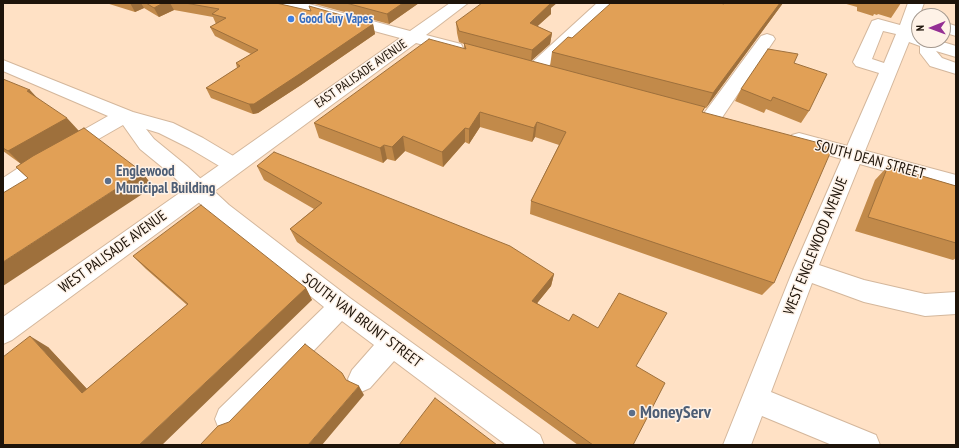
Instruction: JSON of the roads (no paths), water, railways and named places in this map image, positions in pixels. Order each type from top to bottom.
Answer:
[{"type":"street","points":[[287,3],[474,53]]},
{"type":"street","name":"EAST PALISADE AVENUE","points":[[262,144],[460,3]]},
{"type":"street","points":[[534,70],[606,3]]},
{"type":"street","name":"WEST ENGLEWOOD AVENUE","points":[[737,445],[805,270],[905,34],[916,3]]},
{"type":"street","points":[[890,70],[862,62],[878,24],[911,36]]},
{"type":"street","points":[[712,117],[767,39]]},
{"type":"street","points":[[931,48],[928,54],[936,62],[956,69]]},
{"type":"street","points":[[946,48],[956,52]]},
{"type":"street","points":[[3,65],[125,116],[166,128],[181,135],[233,166]]},
{"type":"street","points":[[4,186],[39,164],[125,116]]},
{"type":"street","name":"SOUTH VAN BRUNT STREET","points":[[125,116],[147,144],[180,171],[221,211],[341,306],[530,445]]},
{"type":"street","name":"SOUTH DEAN STREET","points":[[779,135],[956,183]]},
{"type":"street","name":"WEST PALISADE AVENUE","points":[[3,332],[262,144]]},
{"type":"street","points":[[805,270],[864,291],[925,305],[956,303]]},
{"type":"street","points":[[230,419],[341,306]]},
{"type":"street","points":[[361,379],[392,344]]},
{"type":"street","points":[[755,399],[866,445]]},
{"type":"place","name":"Good Guy Vapes","points":[[291,19]]},
{"type":"place","name":"Englewood Municipal Building","points":[[108,181]]},
{"type":"place","name":"MoneyServ","points":[[632,413]]}]
